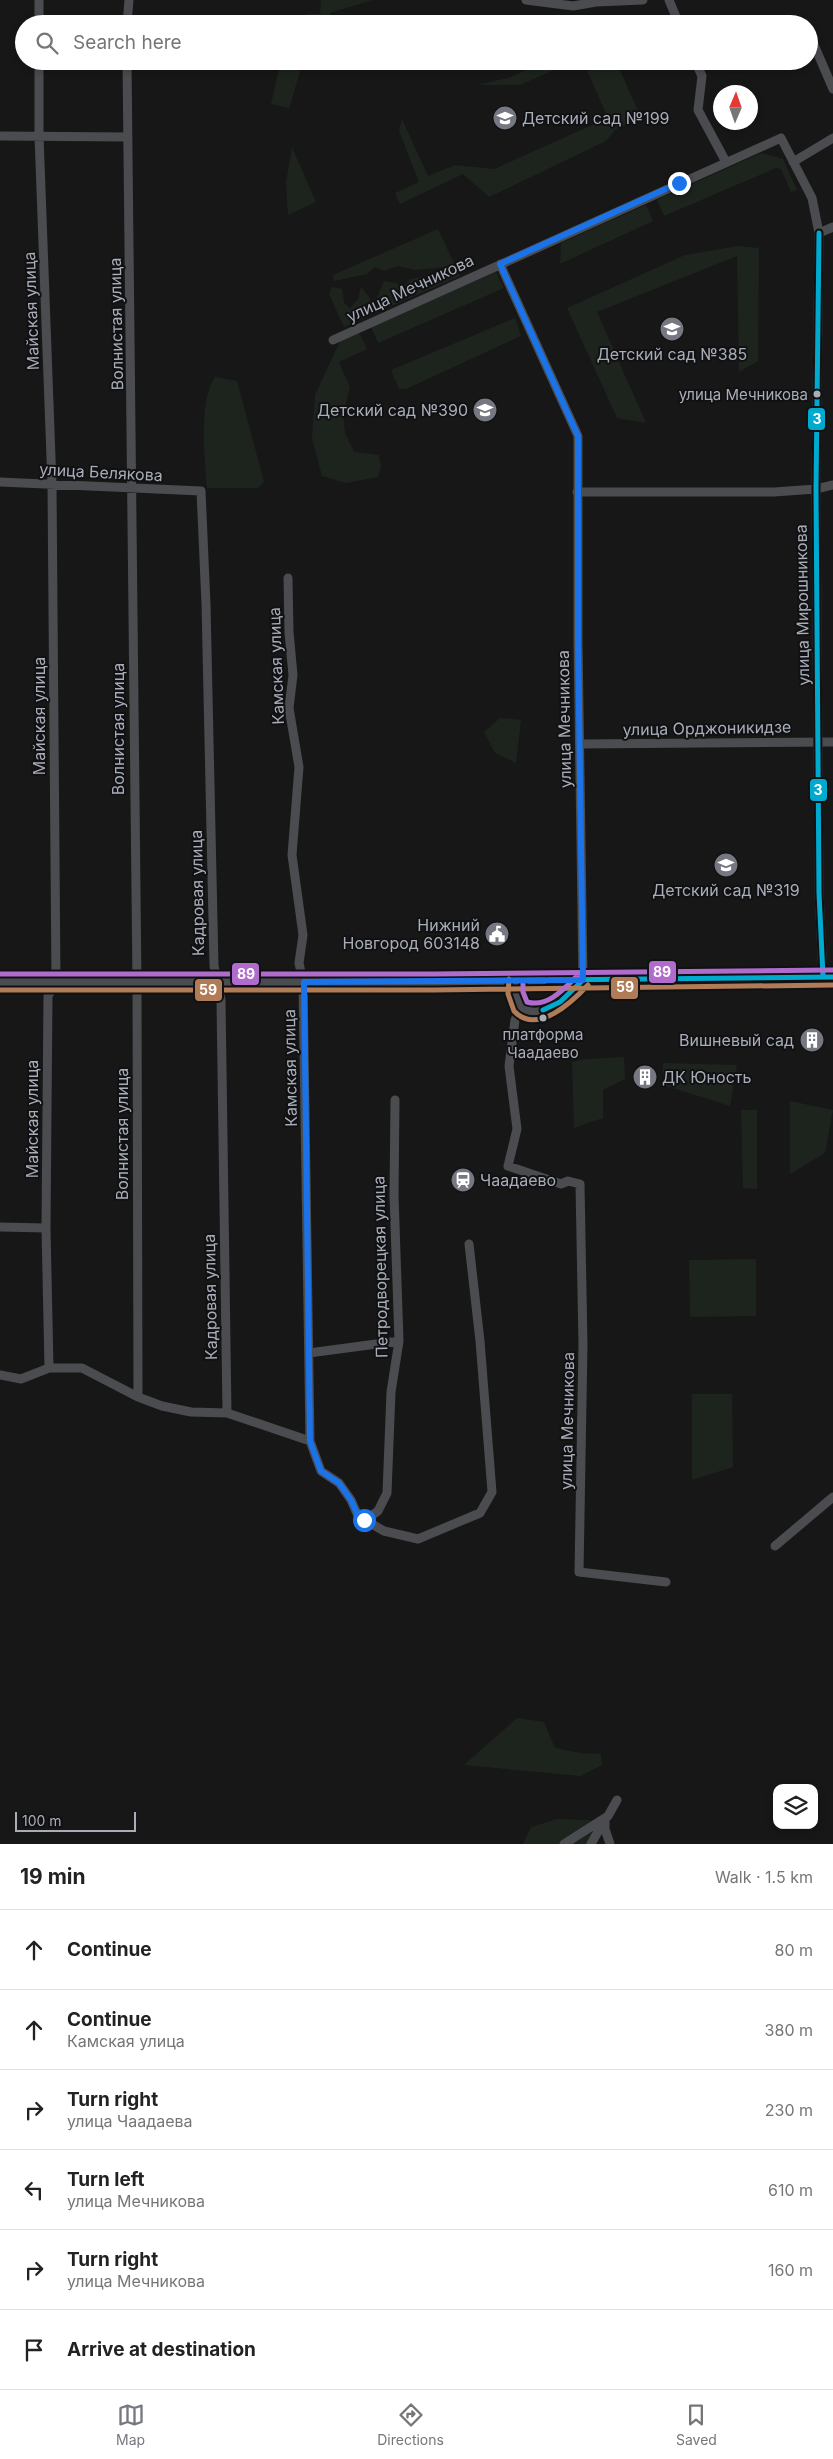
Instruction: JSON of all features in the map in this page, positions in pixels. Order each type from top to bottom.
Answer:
[{"type":"street","points":[[39,0],[39,15]]},
{"type":"street","points":[[128,15],[129,0]]},
{"type":"street","points":[[526,0],[573,6],[596,2],[643,0]]},
{"type":"street","points":[[669,0],[675,15]]},
{"type":"street","points":[[818,54],[833,89]]},
{"type":"street","name":"Майская улица","points":[[39,70],[39,136],[52,484],[56,982],[48,996],[46,1228],[49,1368]]},
{"type":"street","name":"Волнистая улица","points":[[127,70],[137,983],[138,1397]]},
{"type":"street","points":[[699,70],[702,76],[698,110],[726,162]]},
{"type":"street","points":[[0,136],[128,137]]},
{"type":"street","name":"улица Мечникова","points":[[333,340],[781,138],[812,198],[819,233]]},
{"type":"street","points":[[793,162],[833,138]]},
{"type":"street","points":[[819,233],[833,227]]},
{"type":"street","name":"улица Мирошникова","points":[[819,233],[816,489],[819,893],[823,976]]},
{"type":"street","name":"улица Мечникова","points":[[500,264],[578,436],[583,980]]},
{"type":"street","name":"улица Белякова","points":[[0,482],[201,491]]},
{"type":"street","points":[[578,492],[774,492],[816,489],[833,485]]},
{"type":"street","name":"Кадровая улица","points":[[201,491],[206,604],[214,966],[221,1010],[227,1413]]},
{"type":"street","name":"Камская улица","points":[[288,578],[289,632],[293,675],[289,708],[299,767],[292,855],[303,935],[300,963],[304,982],[310,1441],[321,1471],[339,1483],[351,1500],[358,1516],[364,1520]]},
{"type":"street","name":"улица Орджоникидзе","points":[[580,744],[833,742]]},
{"type":"street","points":[[0,982],[218,984],[833,977]]},
{"type":"street","points":[[516,980],[515,993],[521,1008],[536,1012],[551,1008],[562,1002],[583,980]]},
{"type":"street","name":"улица Мечникова","points":[[521,1008],[515,1020],[509,1066],[518,1129],[508,1166],[561,1184],[568,1181],[580,1184],[583,1345],[579,1572],[666,1582]]},
{"type":"street","name":"Петродворецкая улица","points":[[364,1520],[378,1510],[387,1492],[391,1392],[399,1341],[394,1195],[395,1100]]},
{"type":"street","points":[[0,1227],[46,1228]]},
{"type":"street","points":[[364,1520],[384,1531],[418,1539],[480,1513],[492,1492],[480,1341],[469,1244]]},
{"type":"street","points":[[309,1353],[399,1341]]},
{"type":"street","points":[[0,1375],[21,1378],[49,1368],[82,1368],[138,1397],[162,1406],[191,1412],[227,1413],[310,1441]]},
{"type":"street","points":[[775,1546],[833,1497]]},
{"type":"street","points":[[591,1844],[617,1800]]},
{"type":"street","points":[[564,1844],[605,1818]]},
{"type":"street","points":[[605,1818],[605,1829],[610,1844]]},
{"type":"shaded area","points":[[321,0],[372,0],[330,13],[330,15],[307,15],[320,14]]},
{"type":"shaded area","points":[[279,70],[301,70],[289,108],[271,104]]},
{"type":"shaded area","points":[[526,70],[554,70],[520,85],[477,85],[511,77]]},
{"type":"shaded area","points":[[587,70],[620,70],[641,118],[615,130],[606,141],[489,197],[463,174],[400,204],[395,193],[419,182],[399,131],[402,119],[428,176],[455,165],[494,169],[608,118]]},
{"type":"shaded area","points":[[292,147],[316,202],[288,215],[286,183]]},
{"type":"shaded area","points":[[761,153],[783,159],[797,190],[791,192],[781,169],[776,168],[664,216],[657,200]]},
{"type":"shaded area","points":[[646,205],[653,221],[560,264],[561,243]]},
{"type":"shaded area","points":[[438,229],[460,276],[344,327],[329,294],[332,287],[342,289],[344,303],[350,308],[358,299],[361,287],[369,297],[373,307],[384,281],[397,283],[401,288],[411,279],[450,272],[444,267],[415,270],[398,266],[384,271],[375,267],[367,274],[334,281],[333,275]]},
{"type":"shaded area","points":[[739,246],[759,248],[758,361],[739,372],[737,256],[597,312],[646,423],[617,418],[567,308],[685,255]]},
{"type":"shaded area","points":[[496,272],[504,288],[378,343],[371,327]]},
{"type":"shaded area","points":[[515,318],[521,336],[406,389],[399,389],[391,370]]},
{"type":"shaded area","points":[[359,333],[367,349],[339,362],[350,388],[343,415],[345,433],[354,452],[379,455],[381,466],[378,477],[346,483],[322,476],[312,439],[315,395],[340,341]]},
{"type":"shaded area","points":[[215,377],[237,381],[264,482],[258,488],[207,488],[204,415],[206,401]]},
{"type":"shaded area","points":[[500,718],[521,720],[516,763],[495,753],[484,732]]},
{"type":"shaded area","points":[[624,1057],[625,1079],[603,1090],[603,1118],[574,1128],[572,1062],[586,1059]]},
{"type":"shaded area","points":[[663,1063],[737,1065],[730,1106],[663,1085]]},
{"type":"shaded area","points":[[790,1101],[833,1110],[825,1153],[790,1174]]},
{"type":"shaded area","points":[[741,1110],[757,1110],[757,1189],[743,1188]]},
{"type":"shaded area","points":[[756,1259],[756,1316],[690,1317],[689,1260]]},
{"type":"shaded area","points":[[692,1394],[732,1394],[733,1467],[692,1480]]},
{"type":"shaded area","points":[[517,1718],[544,1722],[555,1748],[581,1753],[601,1754],[602,1765],[580,1776],[464,1765]]},
{"type":"shaded area","points":[[557,1819],[590,1820],[601,1832],[596,1844],[523,1844],[531,1827]]},
{"type":"transit line","name":"3","points":[[819,233],[816,489],[819,893],[823,976]]},
{"type":"transit line","name":"89","points":[[0,974],[434,974],[833,970]]},
{"type":"transit line","name":"89","points":[[523,981],[523,992],[527,1002],[535,1003],[549,1000],[578,975]]},
{"type":"transit line","name":"3","points":[[549,980],[833,977]]},
{"type":"transit line","name":"59","points":[[509,979],[508,994],[514,1011],[523,1018],[533,1020],[544,1018],[564,1007],[588,985]]},
{"type":"transit line","name":"3","points":[[543,1010],[560,1002],[583,980]]},
{"type":"transit line","name":"59","points":[[0,990],[434,990],[833,985]]},
{"type":"place","name":"Детский сад №199","points":[[505,118]]},
{"type":"place","name":"Детский сад №385","points":[[672,329]]},
{"type":"place","name":"улица Мечникова","points":[[817,394]]},
{"type":"place","name":"Детский сад №390","points":[[485,410]]},
{"type":"place","name":"Детский сад №319","points":[[726,865]]},
{"type":"place","name":"Нижний Новгород 603148","points":[[497,934]]},
{"type":"place","name":"платформа Чаадаево","points":[[543,1018]]},
{"type":"place","name":"Вишневый сад","points":[[812,1040]]},
{"type":"place","name":"ДК Юность","points":[[645,1077]]},
{"type":"place","name":"Чаадаево","points":[[463,1180]]},
{"type":"route","points":[[364,1520],[358,1516],[351,1500],[339,1483],[321,1471],[310,1441],[304,982],[583,980],[577,534],[578,436],[500,264],[679,183]]}]
